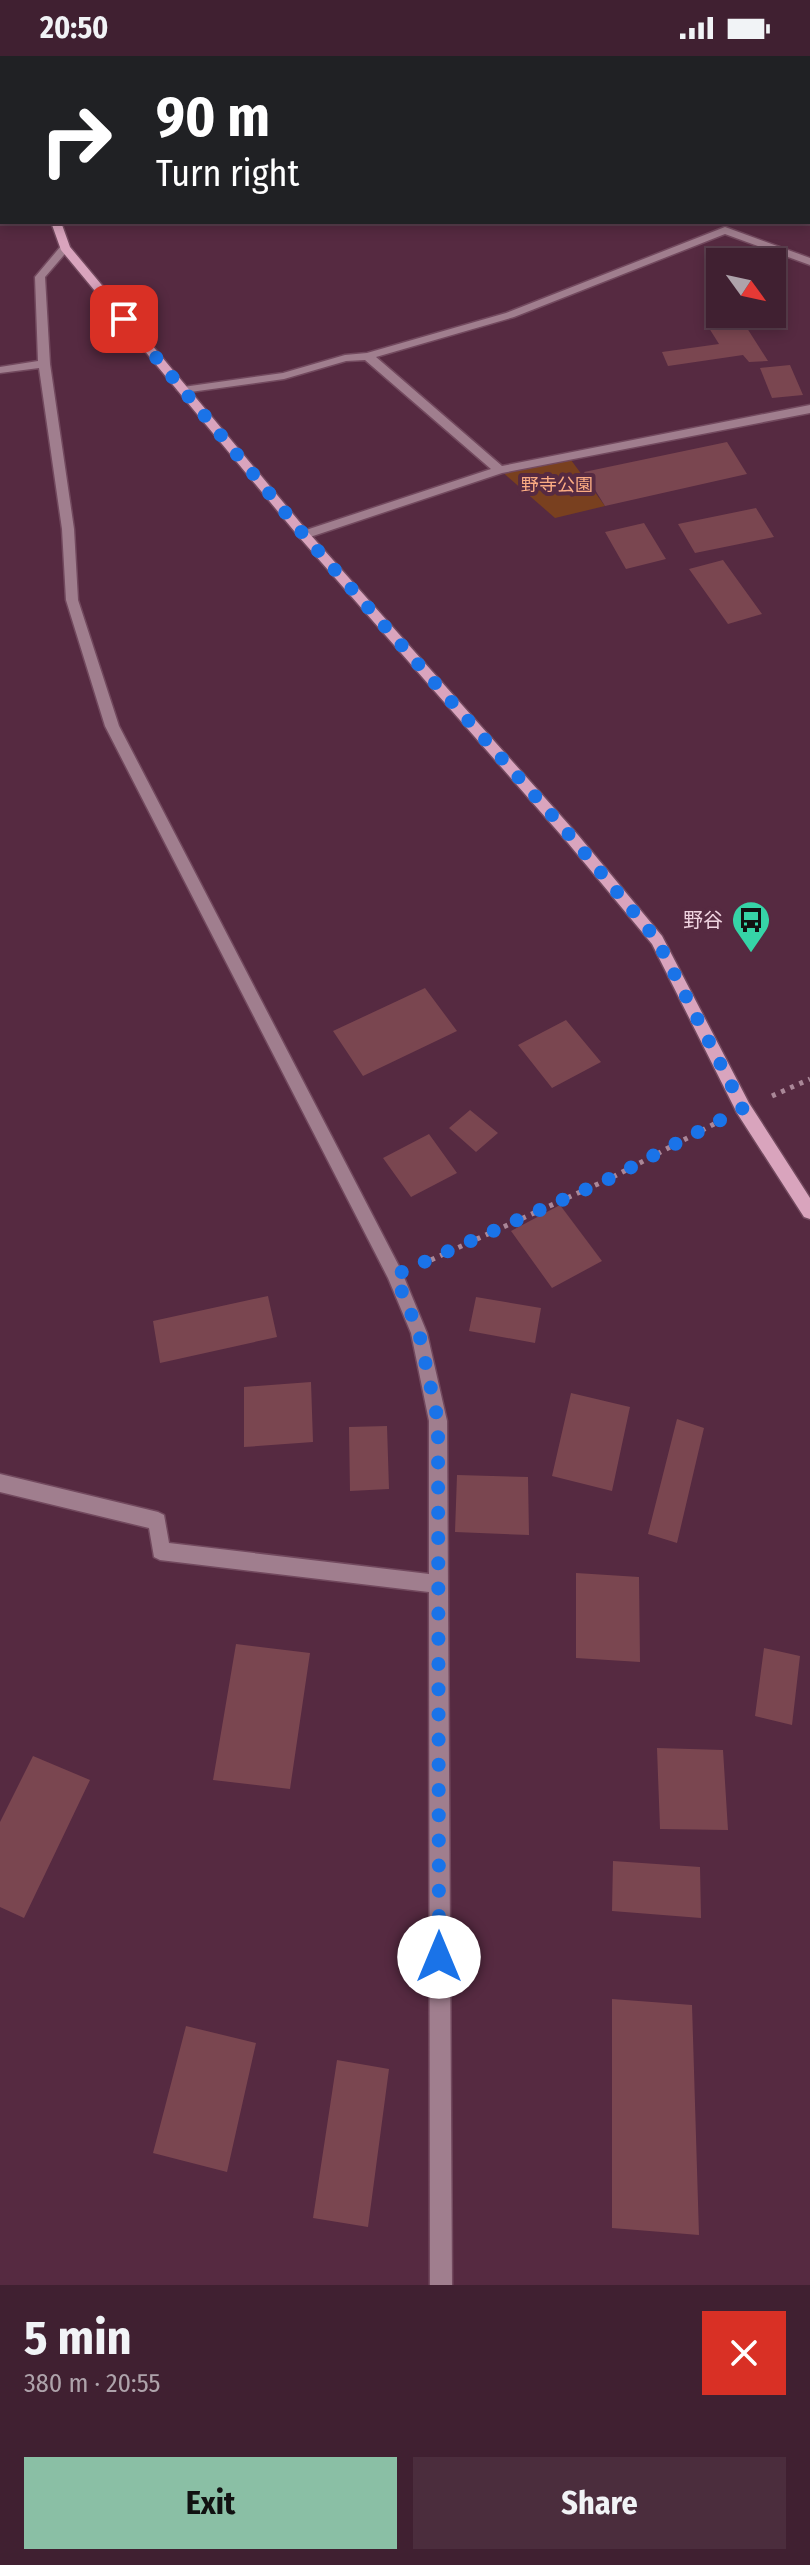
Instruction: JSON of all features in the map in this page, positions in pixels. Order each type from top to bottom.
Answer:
[{"type":"main road","points":[[57,224],[65,248],[304,535],[573,839],[657,940],[743,1108],[810,1212]]},
{"type":"street","points":[[183,390],[284,376],[345,358],[368,356],[510,315],[725,230],[810,262]]},
{"type":"street","points":[[65,248],[40,277],[44,364],[68,529],[72,600],[112,726],[395,1275],[419,1333],[438,1421],[441,2285]]},
{"type":"street","points":[[368,356],[500,470]]},
{"type":"street","points":[[0,370],[44,364]]},
{"type":"street","points":[[304,535],[500,470],[810,409]]},
{"type":"street","points":[[0,1483],[158,1521],[160,1551],[437,1584]]},
{"type":"path","points":[[395,1275],[611,1178],[743,1108],[810,1079]]},
{"type":"green space","name":"野寺公園","points":[[568,456],[605,506],[555,518],[500,470]]},
{"type":"building","points":[[709,328],[747,328],[768,361],[749,362],[743,355],[668,366],[662,352],[719,344]]},
{"type":"building","points":[[790,365],[803,395],[772,398],[760,368]]},
{"type":"building","points":[[727,442],[747,474],[605,506],[584,472]]},
{"type":"building","points":[[756,508],[774,537],[695,553],[678,524]]},
{"type":"building","points":[[644,523],[666,559],[626,569],[605,532]]},
{"type":"building","points":[[723,560],[762,614],[728,624],[689,569]]},
{"type":"building","points":[[425,988],[457,1031],[363,1076],[333,1031]]},
{"type":"building","points":[[566,1020],[601,1062],[552,1088],[518,1045]]},
{"type":"building","points":[[470,1110],[498,1133],[476,1152],[449,1128]]},
{"type":"building","points":[[429,1134],[457,1173],[411,1197],[383,1158]]},
{"type":"building","points":[[560,1205],[602,1261],[552,1288],[511,1231]]},
{"type":"building","points":[[268,1296],[277,1337],[160,1363],[153,1321]]},
{"type":"building","points":[[476,1297],[541,1308],[535,1343],[469,1331]]},
{"type":"building","points":[[311,1382],[313,1442],[244,1447],[244,1387]]},
{"type":"building","points":[[571,1393],[630,1407],[612,1491],[552,1476]]},
{"type":"building","points":[[677,1419],[704,1428],[677,1543],[648,1534]]},
{"type":"building","points":[[387,1426],[389,1489],[350,1491],[349,1427]]},
{"type":"building","points":[[457,1475],[528,1477],[529,1535],[455,1532]]},
{"type":"building","points":[[576,1573],[639,1577],[640,1662],[576,1658]]},
{"type":"building","points":[[236,1644],[310,1653],[290,1789],[213,1780]]},
{"type":"building","points":[[764,1648],[800,1656],[792,1725],[755,1716]]},
{"type":"building","points":[[657,1748],[723,1750],[728,1830],[660,1829]]},
{"type":"building","points":[[33,1756],[90,1780],[24,1918],[0,1907],[0,1822]]},
{"type":"building","points":[[613,1861],[700,1867],[701,1918],[612,1911]]},
{"type":"building","points":[[612,1999],[692,2005],[699,2235],[612,2228]]},
{"type":"building","points":[[186,2026],[256,2043],[227,2172],[153,2153]]},
{"type":"building","points":[[337,2060],[389,2069],[368,2227],[313,2218]]},
{"type":"place","name":"野谷","points":[[751,954]]},
{"type":"route","points":[[124,319],[304,535],[573,839],[657,940],[743,1108],[611,1178],[395,1275],[419,1333],[438,1421],[439,1957]]}]
